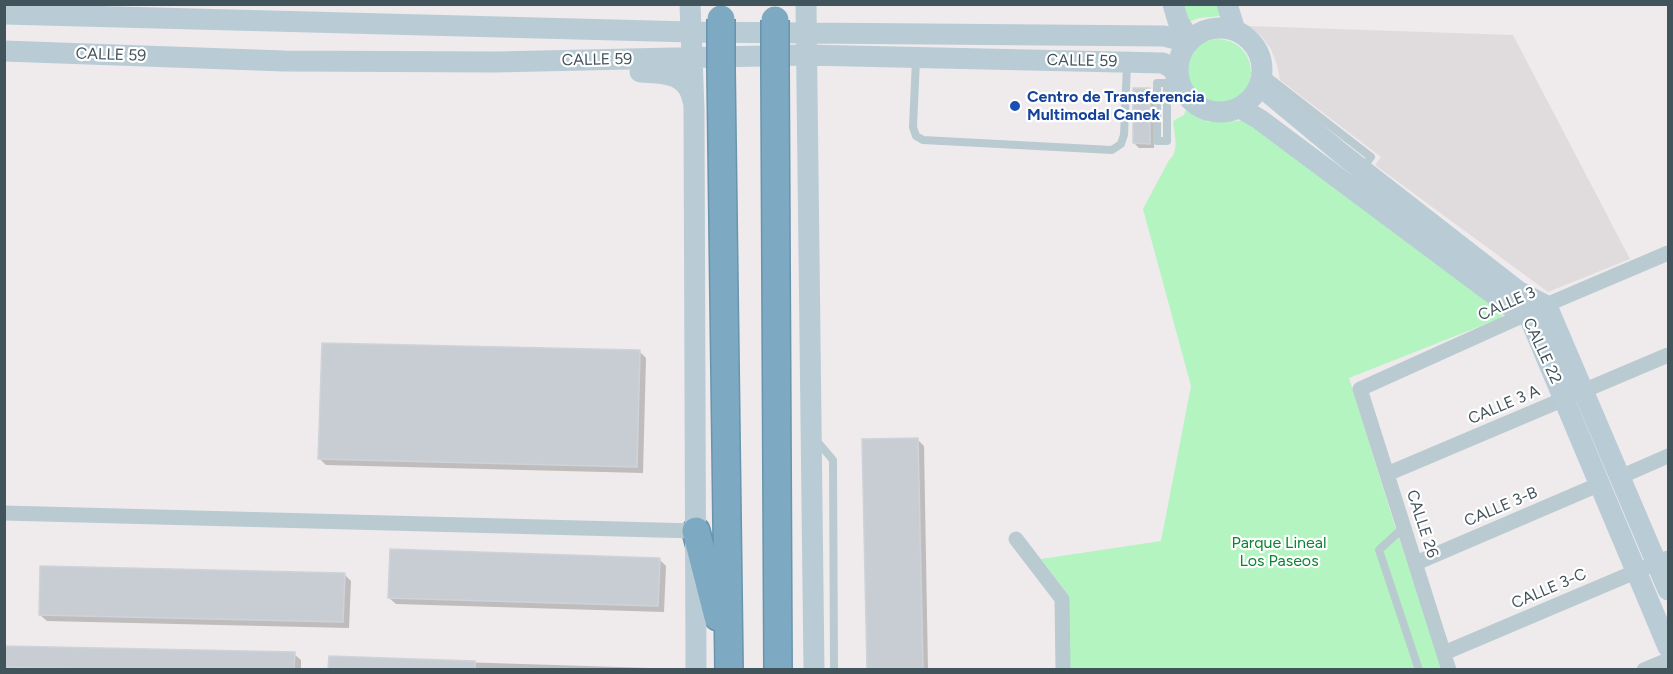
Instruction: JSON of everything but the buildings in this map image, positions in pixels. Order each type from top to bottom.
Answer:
[{"type":"highway","points":[[721,12],[729,663]]},
{"type":"highway","points":[[775,12],[778,669]]},
{"type":"highway","points":[[696,531],[729,663]]},
{"type":"main road","points":[[690,4],[694,109],[696,669]]},
{"type":"main road","points":[[806,4],[813,669]]},
{"type":"main road","points":[[1173,4],[1178,21],[1189,41]]},
{"type":"main road","points":[[1227,4],[1235,30]]},
{"type":"main road","name":"CALLE 59","points":[[4,14],[691,32],[1164,36],[1189,41]]},
{"type":"main road","points":[[1211,28],[1235,30],[1247,37],[1256,47],[1262,59],[1262,79],[1252,99],[1240,108],[1216,113],[1204,110],[1177,90],[1177,68],[1180,54],[1189,41],[1211,28]]},
{"type":"main road","name":"CALLE 59","points":[[4,51],[284,61],[496,62],[806,55],[1163,63],[1173,69],[1177,90]]},
{"type":"main road","points":[[806,104],[812,86],[824,70],[844,56]]},
{"type":"main road","points":[[496,62],[573,70],[667,73],[684,82],[691,91],[694,109]]},
{"type":"main road","name":"CALLE 22","points":[[1262,79],[1362,170],[1518,291],[1537,310],[1584,391],[1620,477],[1663,560],[1668,590]]},
{"type":"main road","name":"CALLE 22","points":[[1240,108],[1260,119],[1511,307],[1537,310]]},
{"type":"main road","name":"CALLE 22","points":[[1537,310],[1564,399],[1668,646]]},
{"type":"street","name":"CALLE 3","points":[[1360,389],[1668,253]]},
{"type":"street","name":"CALLE 3 A","points":[[1387,474],[1668,355]]},
{"type":"street","name":"CALLE 26","points":[[1360,389],[1449,669]]},
{"type":"street","points":[[1620,477],[1668,456]]},
{"type":"street","name":"CALLE 3-B","points":[[1416,563],[1600,484]]},
{"type":"street","points":[[4,513],[696,531]]},
{"type":"street","points":[[1016,539],[1062,599],[1063,669]]},
{"type":"street","name":"CALLE 3-C","points":[[1444,653],[1663,560]]},
{"type":"street","points":[[1644,669],[1668,660]]},
{"type":"lane","points":[[916,57],[913,127],[916,136],[923,140],[1112,150],[1121,144],[1124,135],[1127,62]]},
{"type":"lane","points":[[1157,83],[1167,83],[1177,90],[1167,141],[1157,141],[1157,83]]},
{"type":"lane","points":[[811,433],[833,460],[834,669]]},
{"type":"lane","points":[[1404,527],[1378,550],[1419,669]]},
{"type":"shaded area","points":[[1249,26],[1513,35],[1630,259],[1548,292],[1375,165],[1381,157],[1280,80],[1271,49]]},
{"type":"green space","points":[[1179,5],[1217,5],[1220,16],[1199,18],[1185,23]]},
{"type":"green space","points":[[1211,39],[1225,39],[1237,44],[1246,53],[1251,72],[1249,85],[1242,96],[1225,105],[1211,105],[1199,100],[1190,91],[1185,79],[1185,65],[1190,53],[1199,44]]},
{"type":"green space","name":"Parque Lineal Los Paseos","points":[[1186,110],[1208,122],[1252,120],[1505,309],[1501,318],[1349,378],[1442,669],[1065,669],[1067,593],[1041,559],[1161,541],[1191,386],[1143,209],[1174,152],[1176,142],[1173,121],[1184,115]]},
{"type":"place","name":"Centro de Transferencia Multimodal Canek","points":[[1015,106]]}]
